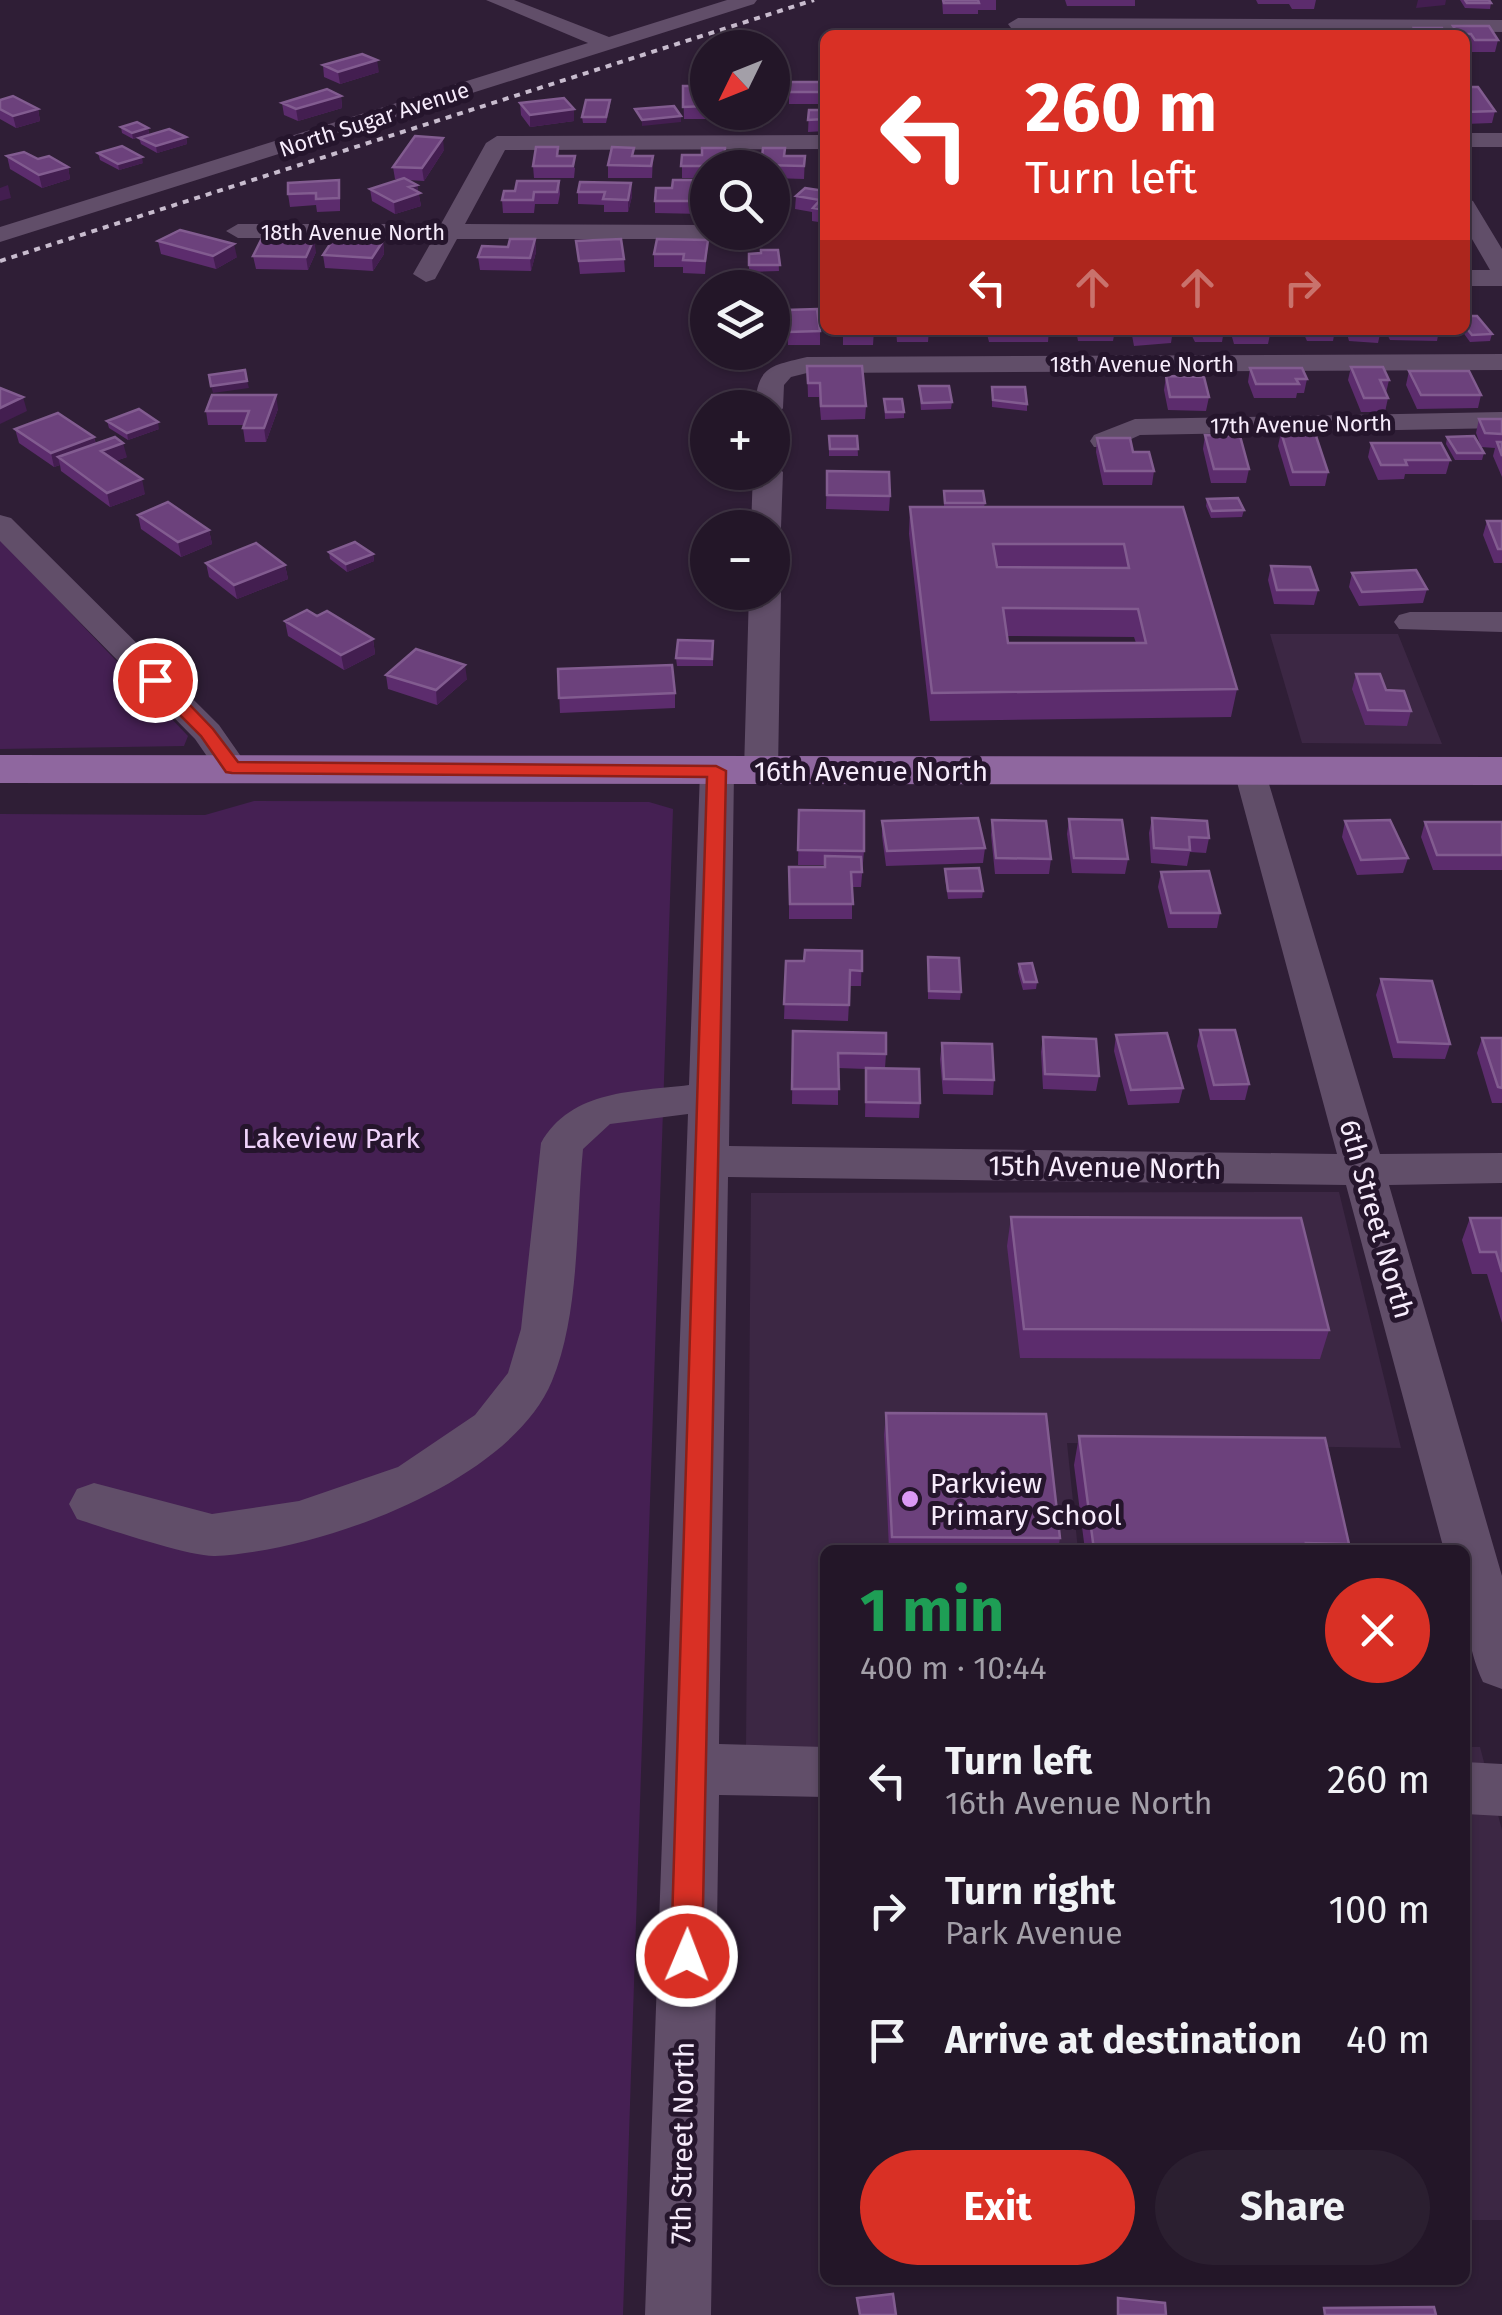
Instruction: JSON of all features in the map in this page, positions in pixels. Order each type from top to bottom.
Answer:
[{"type":"main road","name":"16th Avenue North","points":[[0,769],[1502,771]]},
{"type":"street","points":[[496,0],[609,44]]},
{"type":"street","name":"North Sugar Avenue","points":[[8,231],[747,0]]},
{"type":"street","points":[[1341,0],[1364,30]]},
{"type":"street","points":[[1018,24],[1364,30],[1502,26]]},
{"type":"street","points":[[1470,140],[1502,140]]},
{"type":"street","points":[[426,274],[497,143],[820,142]]},
{"type":"street","points":[[1470,215],[1502,270]]},
{"type":"street","name":"18th Avenue North","points":[[238,231],[690,232]]},
{"type":"street","points":[[1470,278],[1502,278]]},
{"type":"street","name":"18th Avenue North","points":[[770,390],[770,384],[782,371],[806,365],[1502,362]]},
{"type":"street","name":"17th Avenue North","points":[[1104,441],[1134,427],[1502,420]]},
{"type":"street","points":[[0,524],[207,732],[232,768]]},
{"type":"street","points":[[762,771],[765,610]]},
{"type":"street","points":[[1410,622],[1502,622]]},
{"type":"street","name":"7th Street North","points":[[678,2315],[716,771]]},
{"type":"street","name":"6th Street North","points":[[1252,772],[1468,1545]]},
{"type":"street","points":[[94,1504],[212,1536],[300,1522],[415,1481],[492,1429],[529,1380],[544,1329],[562,1143],[598,1111],[708,1097]]},
{"type":"street","name":"15th Avenue North","points":[[707,1161],[1363,1170],[1502,1168]]},
{"type":"street","name":"6th Street North","points":[[1470,1552],[1502,1666]]},
{"type":"street","points":[[691,1769],[820,1772]]},
{"type":"street","points":[[1470,1788],[1502,1790]]},
{"type":"shaded area","points":[[1270,634],[1398,634],[1442,744],[1302,743]]},
{"type":"shaded area","name":"Parkview Primary School","points":[[1339,1192],[1401,1448],[1067,1443],[1077,1545],[820,1545],[820,1748],[746,1748],[751,1193]]},
{"type":"shaded area","points":[[1470,1747],[1480,1747],[1502,1830],[1502,2220],[1470,2220]]},
{"type":"green space","points":[[0,539],[188,736],[184,746],[0,749]]},
{"type":"green space","name":"Lakeview Park","points":[[254,801],[649,802],[673,809],[623,2315],[0,2315],[0,814],[205,815]]},
{"type":"building","points":[[943,0],[978,0],[979,3],[944,3]]},
{"type":"building","points":[[1465,0],[1489,0],[1491,3],[1467,3]]},
{"type":"building","points":[[1453,26],[1489,26],[1498,40],[1475,40],[1470,30],[1456,30]]},
{"type":"building","points":[[362,54],[377,60],[338,72],[323,65]]},
{"type":"building","points":[[790,82],[820,82],[820,92],[790,92]]},
{"type":"building","points":[[683,86],[690,86],[690,107],[683,107]]},
{"type":"building","points":[[1470,87],[1478,87],[1495,111],[1470,112]]},
{"type":"building","points":[[327,89],[341,96],[296,109],[282,103]]},
{"type":"building","points":[[13,96],[38,109],[13,116],[0,109],[0,100]]},
{"type":"building","points":[[564,98],[574,109],[530,115],[520,103]]},
{"type":"building","points":[[586,100],[610,100],[606,117],[582,117]]},
{"type":"building","points":[[674,106],[681,116],[642,120],[635,109]]},
{"type":"building","points":[[809,110],[820,110],[820,119],[808,120]]},
{"type":"building","points":[[137,122],[148,128],[132,133],[121,127]]},
{"type":"building","points":[[169,129],[186,137],[156,146],[139,138]]},
{"type":"building","points":[[415,136],[443,138],[422,168],[393,167]]},
{"type":"building","points":[[122,146],[142,157],[118,164],[98,153]]},
{"type":"building","points":[[536,147],[558,147],[557,156],[575,156],[573,166],[533,166]]},
{"type":"building","points":[[612,147],[634,148],[632,156],[653,156],[651,166],[608,165]]},
{"type":"building","points":[[24,152],[38,159],[49,156],[68,167],[39,175],[7,156]]},
{"type":"building","points":[[682,155],[690,155],[690,166],[681,166]]},
{"type":"building","points":[[790,156],[805,156],[804,166],[790,166]]},
{"type":"building","points":[[404,178],[417,185],[409,187],[420,193],[394,202],[370,189]]},
{"type":"building","points":[[339,180],[339,198],[316,199],[316,193],[288,194],[288,183]]},
{"type":"building","points":[[673,180],[690,180],[690,201],[655,201],[656,188],[672,188]]},
{"type":"building","points":[[517,181],[559,181],[557,192],[534,192],[533,200],[502,200],[504,191],[515,191]]},
{"type":"building","points":[[580,182],[631,183],[628,200],[603,199],[605,192],[578,192]]},
{"type":"building","points":[[805,188],[820,190],[820,200],[796,196]]},
{"type":"building","points":[[180,230],[234,244],[213,256],[158,241]]},
{"type":"building","points":[[262,238],[314,239],[306,257],[253,256]]},
{"type":"building","points":[[334,238],[383,241],[372,258],[323,255]]},
{"type":"building","points":[[510,239],[535,239],[530,258],[478,257],[482,246],[508,247]]},
{"type":"building","points":[[621,239],[624,259],[579,261],[576,241]]},
{"type":"building","points":[[657,239],[690,240],[690,250],[707,250],[705,261],[683,260],[684,254],[654,254]]},
{"type":"building","points":[[778,250],[780,265],[749,265],[749,254]]},
{"type":"building","points":[[817,309],[820,331],[790,332],[790,310]]},
{"type":"building","points":[[1470,316],[1477,316],[1492,334],[1472,335]]},
{"type":"building","points":[[807,366],[862,366],[866,406],[821,406],[820,383],[808,383]]},
{"type":"building","points":[[1351,367],[1383,367],[1389,380],[1380,380],[1388,398],[1364,398]]},
{"type":"building","points":[[1250,368],[1302,368],[1307,379],[1296,379],[1299,384],[1256,384]]},
{"type":"building","points":[[245,370],[247,381],[211,386],[209,375]]},
{"type":"building","points":[[1409,371],[1469,371],[1481,395],[1421,395]]},
{"type":"building","points":[[1166,376],[1204,377],[1209,397],[1170,397]]},
{"type":"building","points":[[919,386],[949,386],[952,402],[922,403]]},
{"type":"building","points":[[992,387],[1025,387],[1027,404],[993,400]]},
{"type":"building","points":[[0,388],[23,397],[0,408]]},
{"type":"building","points":[[212,395],[276,395],[264,428],[243,428],[249,411],[206,411]]},
{"type":"building","points":[[884,399],[902,399],[904,412],[886,412]]},
{"type":"building","points":[[139,409],[158,422],[127,433],[107,421]]},
{"type":"building","points":[[58,413],[94,437],[51,453],[15,429]]},
{"type":"building","points":[[1479,419],[1502,419],[1502,434],[1485,433]]},
{"type":"building","points":[[1281,432],[1315,433],[1328,472],[1293,472]]},
{"type":"building","points":[[1205,435],[1240,436],[1249,469],[1214,469]]},
{"type":"building","points":[[829,436],[857,436],[858,449],[830,449]]},
{"type":"building","points":[[1474,436],[1484,453],[1457,453],[1447,437]]},
{"type":"building","points":[[115,437],[123,443],[101,451],[142,479],[107,493],[58,457]]},
{"type":"building","points":[[1097,438],[1130,438],[1133,452],[1149,452],[1154,471],[1105,471]]},
{"type":"building","points":[[1371,443],[1441,443],[1450,460],[1405,460],[1407,465],[1381,465]]},
{"type":"building","points":[[827,471],[889,472],[890,496],[827,495]]},
{"type":"building","points":[[944,491],[983,491],[985,503],[945,503]]},
{"type":"building","points":[[1238,498],[1244,510],[1212,511],[1207,499]]},
{"type":"building","points":[[168,502],[209,530],[178,542],[138,515]]},
{"type":"building","points":[[910,507],[1183,507],[1237,689],[932,693]],"holes":[[[993,544],[1124,544],[1129,568],[997,567]],[[1003,608],[1138,609],[1146,643],[1008,643]]]},
{"type":"building","points":[[1487,521],[1502,521],[1502,549],[1498,549]]},
{"type":"building","points":[[355,542],[373,554],[346,564],[329,552]]},
{"type":"building","points":[[256,543],[285,565],[234,585],[206,563]]},
{"type":"building","points":[[1271,566],[1310,567],[1318,590],[1277,590]]},
{"type":"building","points":[[1416,570],[1427,589],[1362,592],[1352,573]]},
{"type":"building","points":[[307,610],[317,616],[327,611],[373,639],[341,655],[285,621]]},
{"type":"building","points":[[678,640],[713,641],[712,659],[676,658]]},
{"type":"building","points":[[416,649],[465,665],[436,690],[386,675]]},
{"type":"building","points":[[672,665],[675,693],[559,698],[558,669]]},
{"type":"building","points":[[1356,674],[1380,674],[1386,690],[1404,691],[1411,711],[1368,710]]},
{"type":"building","points":[[799,810],[864,811],[864,851],[798,850]]},
{"type":"building","points":[[978,818],[985,848],[887,851],[882,821]]},
{"type":"building","points":[[1152,818],[1207,821],[1209,838],[1189,837],[1190,850],[1154,848]]},
{"type":"building","points":[[1069,819],[1122,820],[1128,859],[1074,858]]},
{"type":"building","points":[[992,820],[1046,821],[1051,859],[996,858]]},
{"type":"building","points":[[1390,820],[1408,858],[1361,860],[1345,821]]},
{"type":"building","points":[[1425,822],[1502,822],[1502,855],[1437,855]]},
{"type":"building","points":[[825,856],[861,857],[862,872],[851,872],[853,904],[790,904],[789,867],[825,867]]},
{"type":"building","points":[[979,868],[983,891],[948,891],[945,869]]},
{"type":"building","points":[[1209,871],[1220,913],[1171,913],[1161,872]]},
{"type":"building","points":[[805,950],[862,951],[862,971],[850,970],[849,1005],[784,1004],[786,961],[804,961]]},
{"type":"building","points":[[928,957],[959,958],[961,992],[929,991]]},
{"type":"building","points":[[1032,963],[1037,982],[1024,982],[1019,964]]},
{"type":"building","points":[[1381,979],[1432,981],[1450,1044],[1398,1042]]},
{"type":"building","points":[[1200,1030],[1235,1030],[1249,1084],[1214,1085]]},
{"type":"building","points":[[793,1031],[886,1033],[886,1054],[838,1053],[839,1089],[792,1089]]},
{"type":"building","points":[[1167,1033],[1183,1088],[1131,1090],[1116,1035]]},
{"type":"building","points":[[1043,1037],[1096,1039],[1099,1076],[1045,1074]]},
{"type":"building","points":[[1482,1038],[1502,1038],[1502,1088],[1498,1087]]},
{"type":"building","points":[[942,1043],[992,1044],[994,1080],[944,1079]]},
{"type":"building","points":[[866,1068],[919,1069],[920,1103],[866,1102]]},
{"type":"building","points":[[1011,1217],[1301,1218],[1329,1330],[1024,1329]]},
{"type":"building","points":[[1470,1218],[1502,1218],[1502,1272],[1496,1252],[1480,1252]]},
{"type":"building","points":[[886,1413],[1046,1414],[1060,1538],[892,1537]]},
{"type":"building","points":[[1079,1436],[1325,1438],[1349,1544],[1306,1543],[1093,1545]]},
{"type":"building","points":[[893,2294],[896,2315],[860,2315],[857,2298]]},
{"type":"building","points":[[1118,2298],[1165,2303],[1166,2315],[1118,2315]]},
{"type":"building","points":[[1434,2307],[1436,2315],[1325,2315],[1324,2308]]},
{"type":"railway","points":[[0,261],[814,0]]},
{"type":"place","name":"Parkview Primary School","points":[[910,1499]]},
{"type":"route","points":[[155,680],[207,732],[232,768],[716,771],[687,1956]]}]
